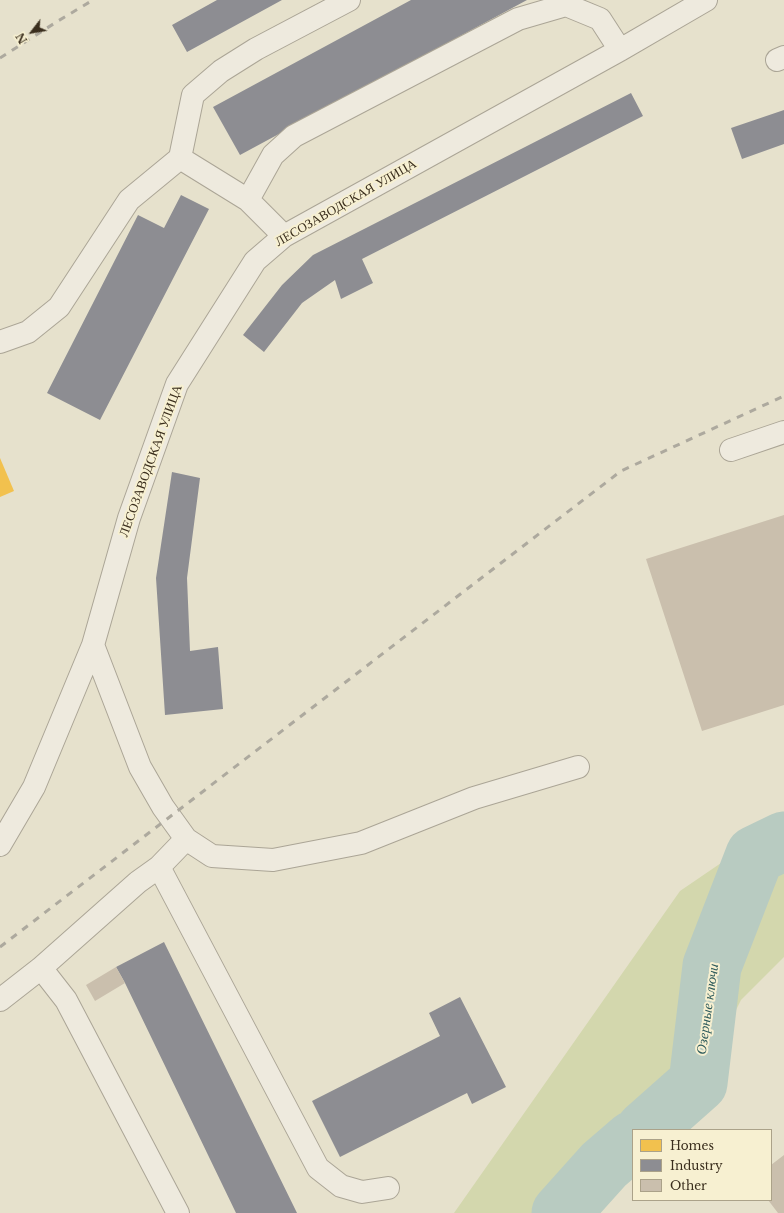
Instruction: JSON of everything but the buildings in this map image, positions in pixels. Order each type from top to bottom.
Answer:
[{"type":"street","points":[[0,342],[28,332],[59,307],[129,200],[180,158],[193,96],[220,71],[256,49],[349,0]]},
{"type":"street","name":"ЛЕСОЗАВОДСКАЯ УЛИЦА","points":[[0,845],[34,786],[93,645],[129,518],[178,384],[254,261],[284,236],[620,50],[706,0]]},
{"type":"street","points":[[248,200],[273,155],[294,136],[518,19],[566,5],[600,20],[620,50]]},
{"type":"street","points":[[180,158],[248,200],[284,236]]},
{"type":"street","points":[[731,450],[784,432]]},
{"type":"street","points":[[93,645],[140,767],[162,807],[186,839],[212,856],[273,860],[361,843],[474,798],[578,767]]},
{"type":"street","points":[[0,1000],[41,968],[138,882],[159,866],[186,839]]},
{"type":"street","points":[[159,866],[318,1168],[342,1186],[362,1192],[388,1188]]},
{"type":"street","points":[[41,968],[66,1000],[178,1213]]},
{"type":"green space","points":[[784,820],[784,957],[741,1000],[675,1129],[632,1129],[632,1178],[589,1213],[454,1213],[680,891]]},
{"type":"waterway","name":"Озерные ключи","points":[[646,1129],[698,1083],[712,966],[755,855],[784,841]]},
{"type":"waterway","name":"Озерные ключи","points":[[561,1213],[604,1165],[632,1141]]},
{"type":"railway","points":[[0,58],[93,0]]},
{"type":"railway","points":[[0,947],[621,471],[784,396]]}]
